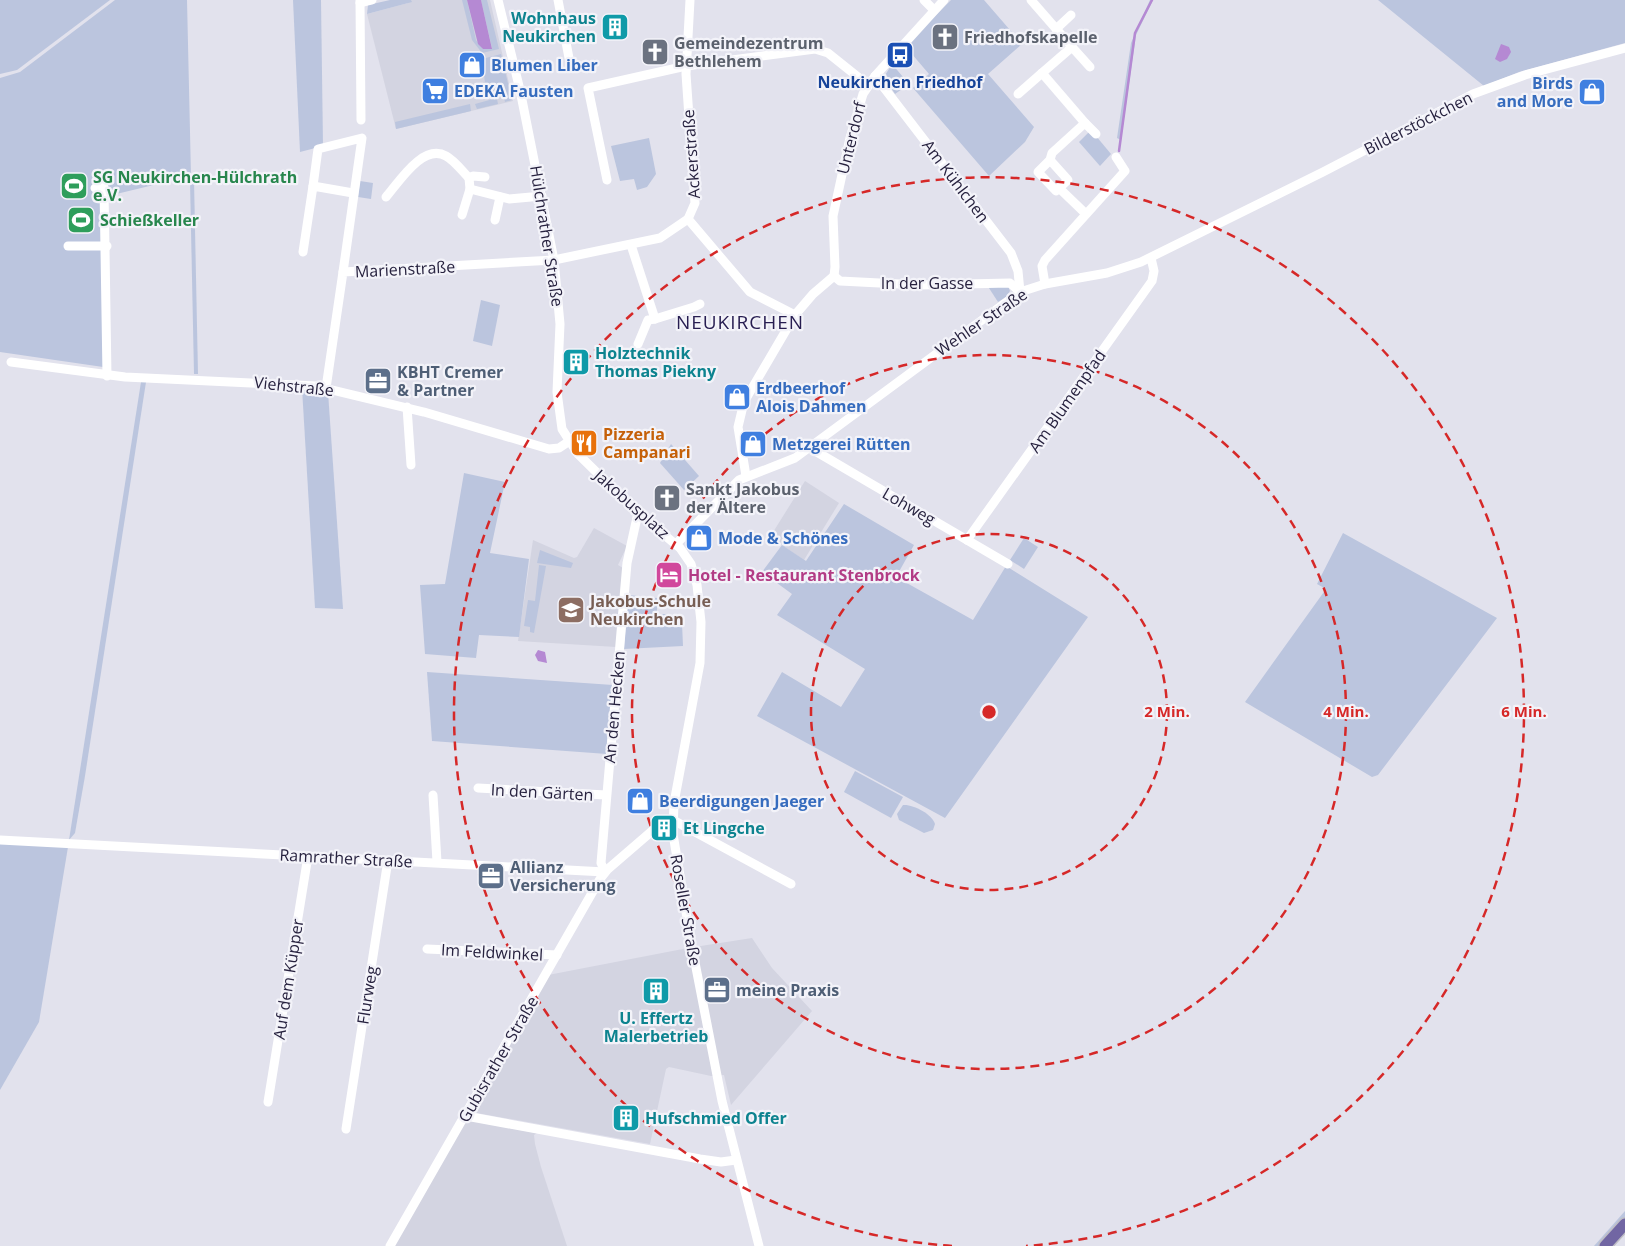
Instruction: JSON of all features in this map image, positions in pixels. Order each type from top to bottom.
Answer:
[{"type":"main road","points":[[1605,1246],[1625,1224]]},
{"type":"street","points":[[360,120],[360,1],[372,0]]},
{"type":"street","name":"Hülchrather Straße","points":[[498,0],[520,90]]},
{"type":"street","name":"Hülchrather Straße","points":[[504,0],[554,260],[560,334],[557,386],[559,414],[562,429],[568,442]]},
{"type":"street","points":[[558,0],[569,58]]},
{"type":"street","name":"Ackerstraße","points":[[690,0],[686,66],[695,203],[688,219],[752,293],[795,316]]},
{"type":"street","points":[[924,0],[934,10]]},
{"type":"street","name":"Unterdorf","points":[[834,276],[833,216],[854,124],[868,85],[944,0]]},
{"type":"street","points":[[1035,1],[1056,29],[1090,67]]},
{"type":"street","points":[[1056,29],[1071,15]]},
{"type":"street","points":[[1018,94],[1072,47]]},
{"type":"street","name":"Bilderstöckchen","points":[[1220,224],[1473,94],[1525,75],[1625,48]]},
{"type":"street","points":[[606,180],[588,88],[686,66],[819,49],[828,53],[868,85]]},
{"type":"street","points":[[1042,73],[1096,134]]},
{"type":"street","name":"Am Kühlchen","points":[[875,76],[1012,255],[1018,271],[1020,292]]},
{"type":"street","points":[[1050,160],[1068,180],[1056,191],[1038,172],[1050,160],[1052,153],[1085,123]]},
{"type":"street","points":[[303,252],[318,149],[362,138],[342,272]]},
{"type":"street","points":[[386,197],[421,158],[439,153],[448,157],[469,178],[470,189],[462,215]]},
{"type":"street","points":[[1045,284],[1042,268],[1044,262],[1125,171],[1116,157]]},
{"type":"street","points":[[469,178],[473,176],[485,177]]},
{"type":"street","points":[[313,186],[353,193]]},
{"type":"street","points":[[95,188],[104,187],[107,246],[107,376]]},
{"type":"street","points":[[1059,188],[1086,214]]},
{"type":"street","points":[[470,189],[509,199],[542,196]]},
{"type":"street","points":[[495,220],[500,197]]},
{"type":"street","name":"Marienstraße","points":[[326,388],[342,272],[554,260],[631,245],[665,236],[688,219]]},
{"type":"street","name":"Wehler Straße","points":[[767,470],[793,460],[1020,292],[1045,284],[1107,274],[1151,258],[1220,224]]},
{"type":"street","points":[[631,245],[655,319]]},
{"type":"street","points":[[68,246],[107,246]]},
{"type":"street","name":"Am Blumenpfad","points":[[968,540],[1152,281],[1154,271],[1151,258]]},
{"type":"street","points":[[746,476],[739,431],[740,414],[751,390],[795,316],[813,294],[834,276]]},
{"type":"street","name":"In der Gasse","points":[[834,276],[840,281],[919,285],[1010,283],[1020,292]]},
{"type":"street","points":[[638,344],[648,320],[700,304]]},
{"type":"street","name":"Viehstraße","points":[[11,362],[107,376],[305,384],[407,408],[549,449],[559,448],[568,442]]},
{"type":"street","points":[[407,408],[411,465]]},
{"type":"street","name":"Jakobusplatz","points":[[568,442],[638,513],[676,544],[715,503],[746,476],[767,470]]},
{"type":"street","name":"Lohweg","points":[[810,448],[1008,564]]},
{"type":"street","name":"An den Hecken","points":[[605,872],[600,863],[627,563],[638,513]]},
{"type":"street","name":"Roseller Straße","points":[[676,544],[688,559],[695,576],[702,642],[697,686],[673,820],[677,863],[691,942],[736,1160],[759,1246]]},
{"type":"street","name":"In den Gärten","points":[[478,788],[606,795]]},
{"type":"street","points":[[433,795],[437,862]]},
{"type":"street","points":[[605,872],[661,823],[673,820],[791,884]]},
{"type":"street","name":"Ramrather Straße","points":[[0,840],[605,872]]},
{"type":"street","name":"Auf dem Küpper","points":[[268,1102],[308,856]]},
{"type":"street","name":"Flurweg","points":[[346,1129],[388,860]]},
{"type":"street","name":"Gubisrather Straße","points":[[390,1246],[605,872]]},
{"type":"street","name":"Im Feldwinkel","points":[[427,949],[557,955]]},
{"type":"street","points":[[466,1116],[708,1160],[723,1162],[736,1160]]},
{"type":"shaded area","points":[[0,0],[110,0],[17,70],[0,74]]},
{"type":"shaded area","name":"SG Neukirchen-Hülchrath e.V.","points":[[115,0],[187,0],[191,176],[108,196],[110,368],[0,352],[0,78],[20,72]]},
{"type":"shaded area","points":[[293,0],[321,0],[323,146],[300,152]]},
{"type":"shaded area","points":[[390,0],[411,0],[412,2],[367,14],[368,5]]},
{"type":"shaded area","points":[[407,0],[490,0],[513,101],[396,129],[367,14],[408,3]]},
{"type":"shaded area","points":[[462,0],[467,0],[476,40],[483,49],[492,48],[481,0],[487,0],[499,49],[482,53],[472,40]]},
{"type":"shaded area","points":[[467,0],[481,0],[492,49],[483,49],[478,44]]},
{"type":"shaded area","points":[[951,0],[984,0],[1022,44],[988,74],[1034,127],[1025,142],[989,176],[913,88],[929,74],[905,46]]},
{"type":"shaded area","points":[[1150,0],[1153,0],[1136,35],[1121,140],[1117,138],[1131,43]]},
{"type":"shaded area","points":[[1378,0],[1625,0],[1625,43],[1519,72],[1484,86]]},
{"type":"shaded area","points":[[1501,44],[1509,47],[1511,52],[1507,59],[1500,62],[1495,59]]},
{"type":"shaded area","points":[[501,54],[512,100],[505,102],[503,93],[496,94],[498,104],[477,109],[475,104],[493,99],[493,94],[487,95],[482,59]]},
{"type":"shaded area","points":[[892,64],[909,84],[895,94],[884,77]]},
{"type":"shaded area","points":[[470,104],[471,111],[396,129],[395,122]]},
{"type":"shaded area","points":[[1091,130],[1111,154],[1100,166],[1079,142]]},
{"type":"shaded area","points":[[649,138],[656,174],[647,187],[637,190],[634,179],[620,181],[611,146]]},
{"type":"shaded area","points":[[194,180],[198,374],[194,374],[190,181]]},
{"type":"shaded area","points":[[360,181],[373,183],[371,199],[358,197]]},
{"type":"shaded area","points":[[987,285],[1008,286],[1010,291],[1006,297],[998,302]]},
{"type":"shaded area","points":[[481,300],[500,305],[492,346],[473,341]]},
{"type":"shaded area","points":[[141,382],[146,382],[85,776],[75,833],[69,840]]},
{"type":"shaded area","points":[[302,388],[328,392],[343,609],[315,608]]},
{"type":"shaded area","points":[[671,444],[699,476],[684,490],[660,463]]},
{"type":"shaded area","points":[[464,473],[505,482],[490,553],[529,559],[519,637],[479,635],[476,658],[425,654],[420,585],[445,584]]},
{"type":"shaded area","points":[[805,481],[839,503],[804,560],[770,537]]},
{"type":"shaded area","points":[[844,504],[914,545],[896,577],[973,620],[1006,566],[1088,617],[945,818],[757,716],[782,672],[841,707],[865,669],[777,615],[792,594],[762,572],[782,545],[806,561]]},
{"type":"shaded area","name":"Jakobus-Schule Neukirchen","points":[[594,528],[627,546],[618,565],[623,568],[616,647],[518,641],[533,540],[574,558],[577,557]]},
{"type":"shaded area","points":[[1343,533],[1497,618],[1378,775],[1372,777],[1245,702],[1326,589],[1317,584]]},
{"type":"shaded area","points":[[1024,538],[1038,547],[1024,569],[1010,560]]},
{"type":"shaded area","points":[[540,550],[573,563],[571,568],[537,563]]},
{"type":"shaded area","points":[[539,565],[546,566],[534,633],[530,632],[530,627],[524,626],[528,600],[535,601]]},
{"type":"shaded area","points":[[628,595],[657,598],[657,614],[667,614],[668,624],[682,623],[683,646],[624,649]]},
{"type":"shaded area","points":[[538,650],[545,652],[547,663],[538,661],[535,655]]},
{"type":"shaded area","points":[[427,672],[613,685],[607,754],[432,741]]},
{"type":"shaded area","points":[[855,771],[903,797],[891,818],[844,792]]},
{"type":"shaded area","points":[[903,805],[912,806],[926,813],[935,824],[933,830],[924,833],[899,820],[897,814]]},
{"type":"shaded area","points":[[0,843],[68,847],[39,1022],[0,1090]]},
{"type":"shaded area","points":[[752,938],[772,968],[812,1011],[731,1105],[724,1075],[711,1076],[669,1067],[666,1069],[650,1144],[471,1112],[548,975],[688,948]]},
{"type":"shaded area","points":[[466,1120],[537,1133],[534,1135],[535,1144],[541,1167],[567,1246],[393,1246]]},
{"type":"shaded area","points":[[1625,1211],[1625,1218],[1599,1246],[1594,1246]]},
{"type":"waterway","points":[[1119,151],[1135,33],[1152,0]]},
{"type":"place","name":"Wohnhaus Neukirchen","points":[[615,27]]},
{"type":"place","name":"Friedhofskapelle","points":[[945,37]]},
{"type":"place","name":"Gemeindezentrum Bethlehem","points":[[655,52]]},
{"type":"place","name":"Neukirchen Friedhof","points":[[900,55]]},
{"type":"place","name":"Blumen Liber","points":[[472,65]]},
{"type":"place","name":"EDEKA Fausten","points":[[435,91]]},
{"type":"place","name":"Birds and More","points":[[1592,92]]},
{"type":"place","name":"SG Neukirchen-Hülchrath e.V.","points":[[74,186]]},
{"type":"place","name":"Schießkeller","points":[[81,220]]},
{"type":"place","name":"Holztechnik Thomas Piekny","points":[[576,362]]},
{"type":"place","name":"KBHT Cremer & Partner","points":[[378,381]]},
{"type":"place","name":"Erdbeerhof Alois Dahmen","points":[[737,397]]},
{"type":"place","name":"Pizzeria Campanari","points":[[584,443]]},
{"type":"place","name":"Metzgerei Rütten","points":[[753,444]]},
{"type":"place","name":"Sankt Jakobus der Ältere","points":[[667,498]]},
{"type":"place","name":"Mode & Schönes","points":[[699,538]]},
{"type":"place","name":"Hotel - Restaurant Stenbrock","points":[[669,575]]},
{"type":"place","name":"Jakobus-Schule Neukirchen","points":[[571,610]]},
{"type":"place","name":"Beerdigungen Jaeger","points":[[640,801]]},
{"type":"place","name":"Et Lingche","points":[[664,828]]},
{"type":"place","name":"Allianz Versicherung","points":[[491,876]]},
{"type":"place","name":"meine Praxis","points":[[717,990]]},
{"type":"place","name":"U. Effertz Malerbetrieb","points":[[656,991]]},
{"type":"place","name":"Hufschmied Offer","points":[[626,1118]]},
{"type":"district","name":"NEUKIRCHEN","points":[[740,322]]}]
